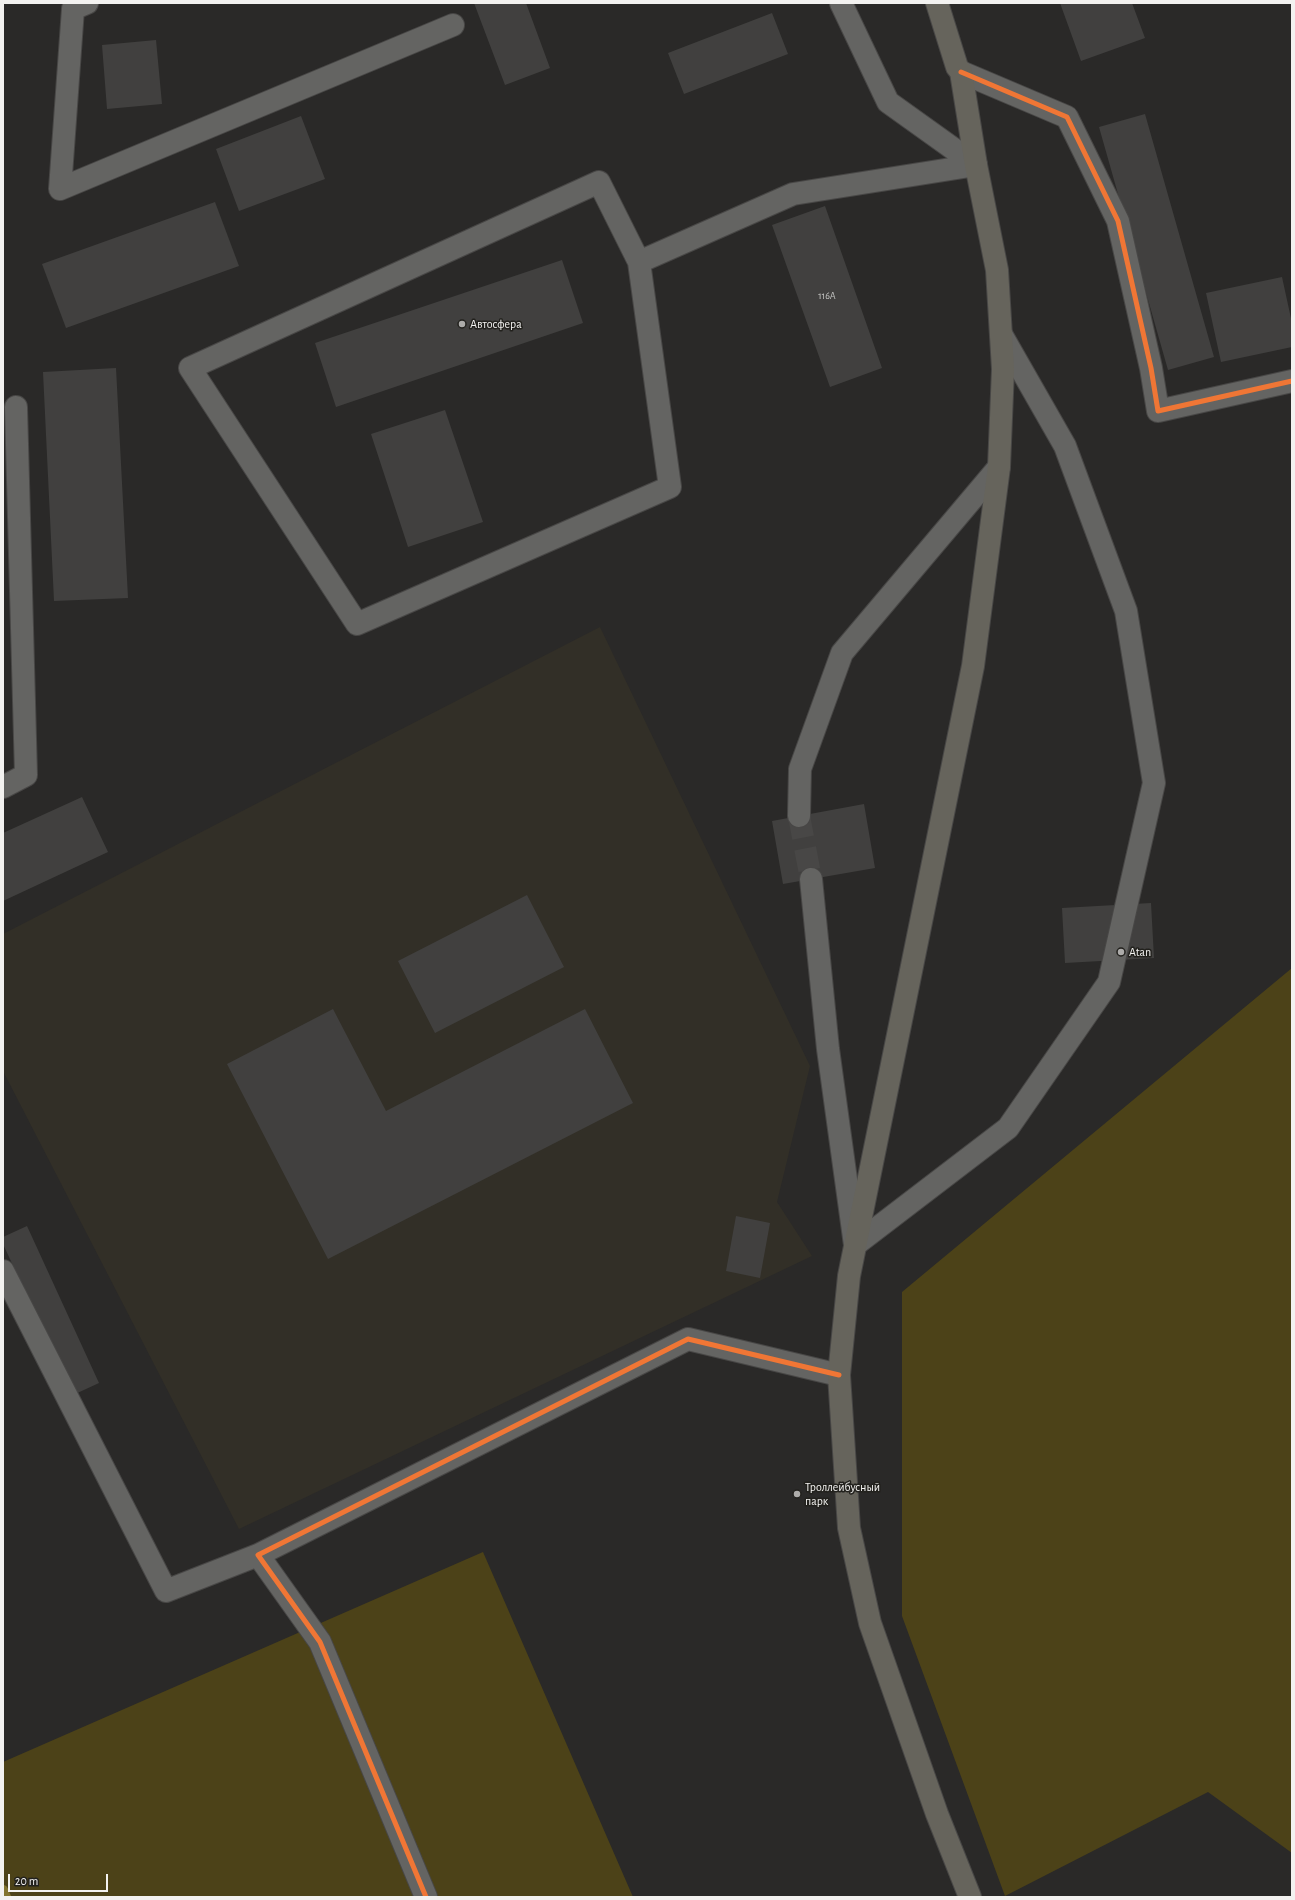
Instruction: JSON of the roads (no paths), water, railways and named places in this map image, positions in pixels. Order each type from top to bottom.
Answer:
[{"type":"highway","points":[[937,3],[957,67],[961,72],[976,165],[997,270],[1002,369],[999,466],[973,666],[849,1276],[840,1375],[849,1528],[870,1624],[937,1814],[970,1897]]},
{"type":"street","points":[[86,3],[73,9],[60,189],[452,26]]},
{"type":"street","points":[[841,3],[888,102],[976,165]]},
{"type":"street","points":[[961,72],[1067,118],[1118,221],[1151,368],[1158,411],[1292,381]]},
{"type":"street","points":[[639,262],[793,194],[976,165]]},
{"type":"street","points":[[599,182],[639,262],[670,487],[357,624],[190,368],[599,182]]},
{"type":"street","points":[[811,879],[828,1049],[855,1245],[1008,1128],[1110,982],[1154,783],[1126,612],[1065,446],[1000,334]]},
{"type":"street","points":[[3,786],[26,775],[16,407]]},
{"type":"street","points":[[799,816],[800,769],[842,653],[999,466]]},
{"type":"street","points":[[3,1271],[166,1591],[258,1555],[688,1339],[840,1375]]},
{"type":"street","points":[[258,1555],[320,1642],[426,1897]]},
{"type":"waterway","points":[[3,1890],[6,1897]]},
{"type":"tunnel","points":[[799,816],[811,879]]},
{"type":"place","name":"Автосфера","points":[[462,324]]},
{"type":"place","name":"Atan","points":[[1121,952]]},
{"type":"place","name":"Троллейбусный парк","points":[[797,1494]]}]
